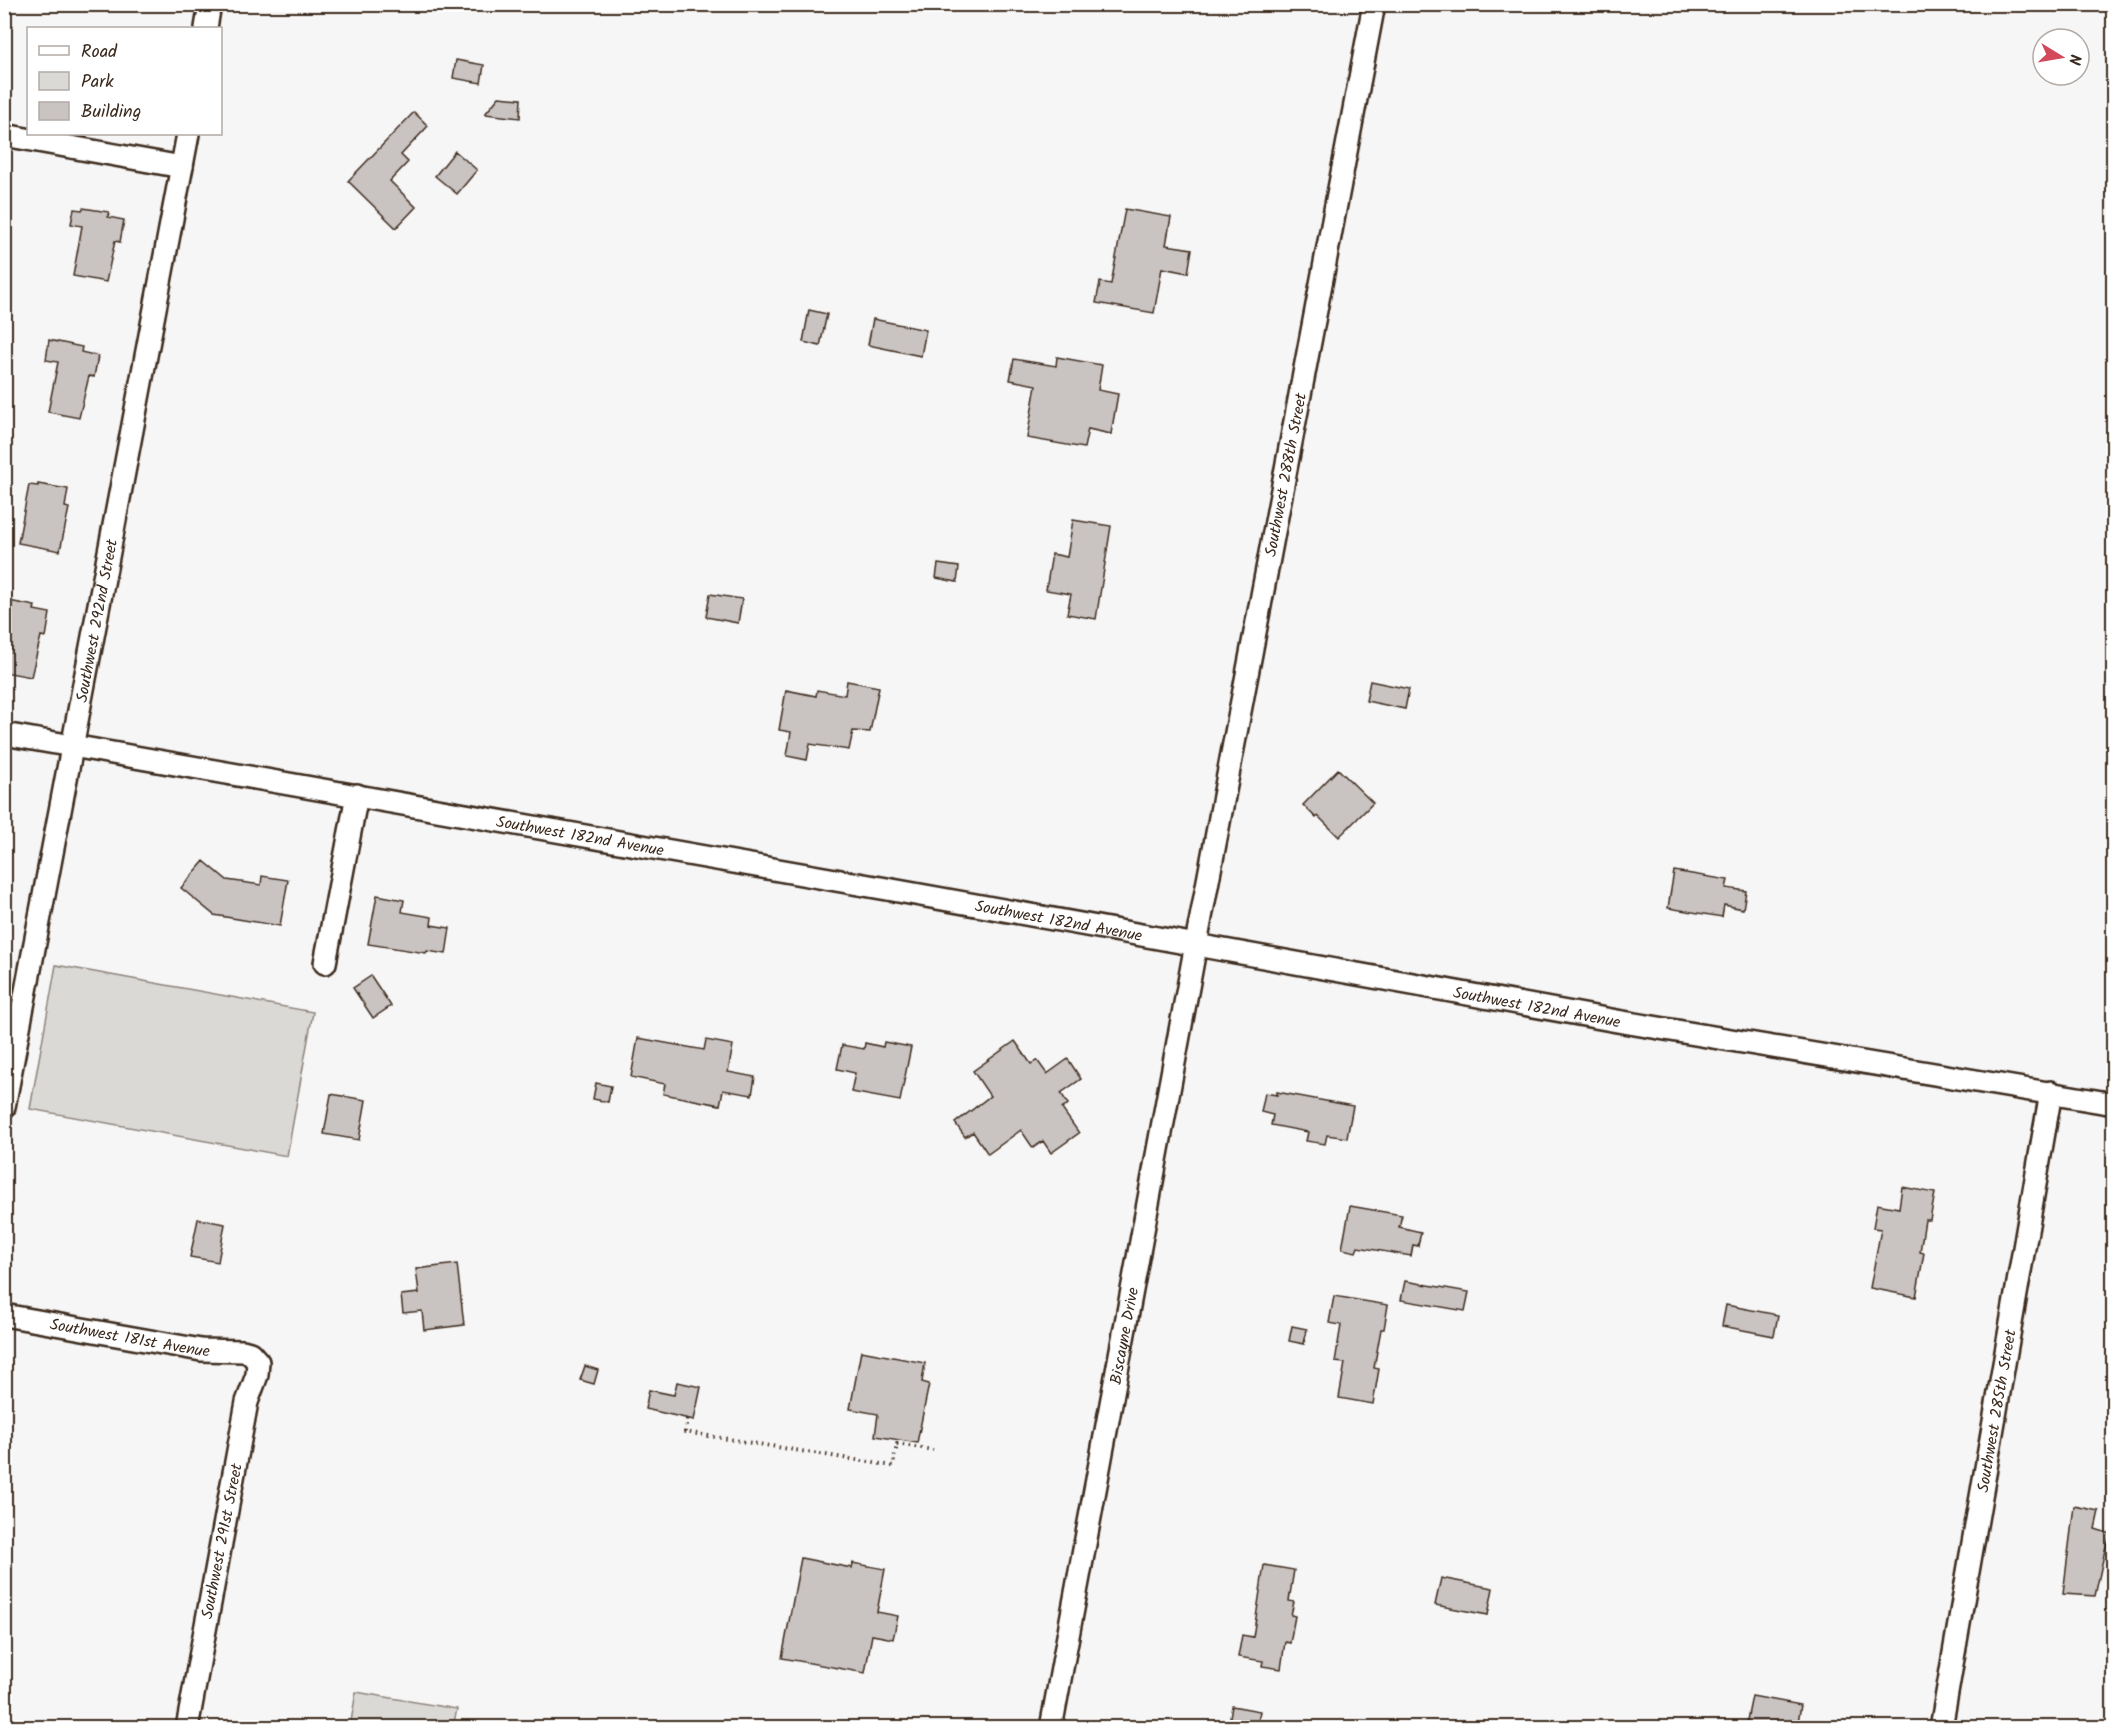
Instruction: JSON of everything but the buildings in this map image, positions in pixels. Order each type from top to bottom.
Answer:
[{"type":"street","points":[[206,27],[210,4]]},
{"type":"street","name":"Southwest 288th Street","points":[[1196,944],[1374,4]]},
{"type":"street","points":[[4,135],[182,167]]},
{"type":"street","name":"Southwest 292nd Street","points":[[4,1107],[11,1033],[73,746],[188,135]]},
{"type":"street","name":"Southwest 182nd Avenue","points":[[4,734],[1196,944],[1617,1021],[2114,1104]]},
{"type":"street","points":[[325,963],[357,795]]},
{"type":"street","name":"Biscayne Drive","points":[[1051,1728],[1196,944]]},
{"type":"street","name":"Southwest 285th Street","points":[[1941,1728],[2051,1092]]},
{"type":"street","name":"Southwest 181st Avenue","points":[[4,1315],[201,1350],[243,1351],[254,1357]]},
{"type":"street","name":"Southwest 291st Street","points":[[187,1728],[247,1402],[258,1369],[258,1362],[254,1357]]},
{"type":"path","points":[[687,1419],[685,1432],[893,1466],[897,1444],[933,1450]]},
{"type":"green space","points":[[56,965],[313,1012],[287,1156],[30,1109]]},
{"type":"green space","points":[[356,1692],[457,1709],[453,1727],[350,1727]]}]
